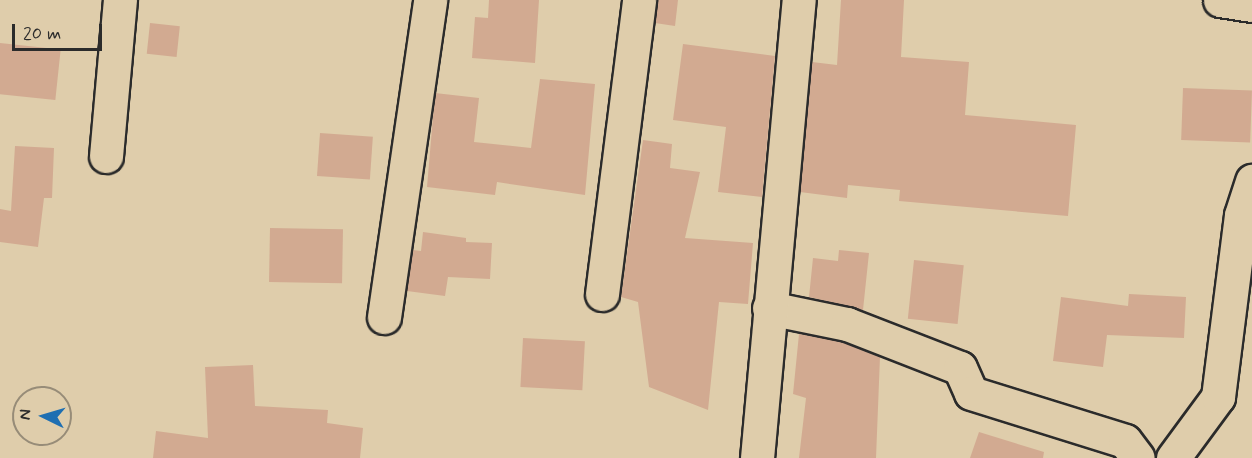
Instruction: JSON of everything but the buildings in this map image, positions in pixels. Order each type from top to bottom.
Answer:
[{"type":"street","points":[[106,156],[120,0]]},
{"type":"street","points":[[384,317],[430,0]]},
{"type":"street","points":[[602,294],[639,0]]},
{"type":"street","points":[[757,458],[799,0]]},
{"type":"street","points":[[1220,0],[1252,5]]},
{"type":"street","points":[[1173,458],[1218,397],[1241,215],[1252,182]]},
{"type":"street","points":[[769,308],[847,324],[960,368],[970,393],[1125,441],[1138,458]]}]
